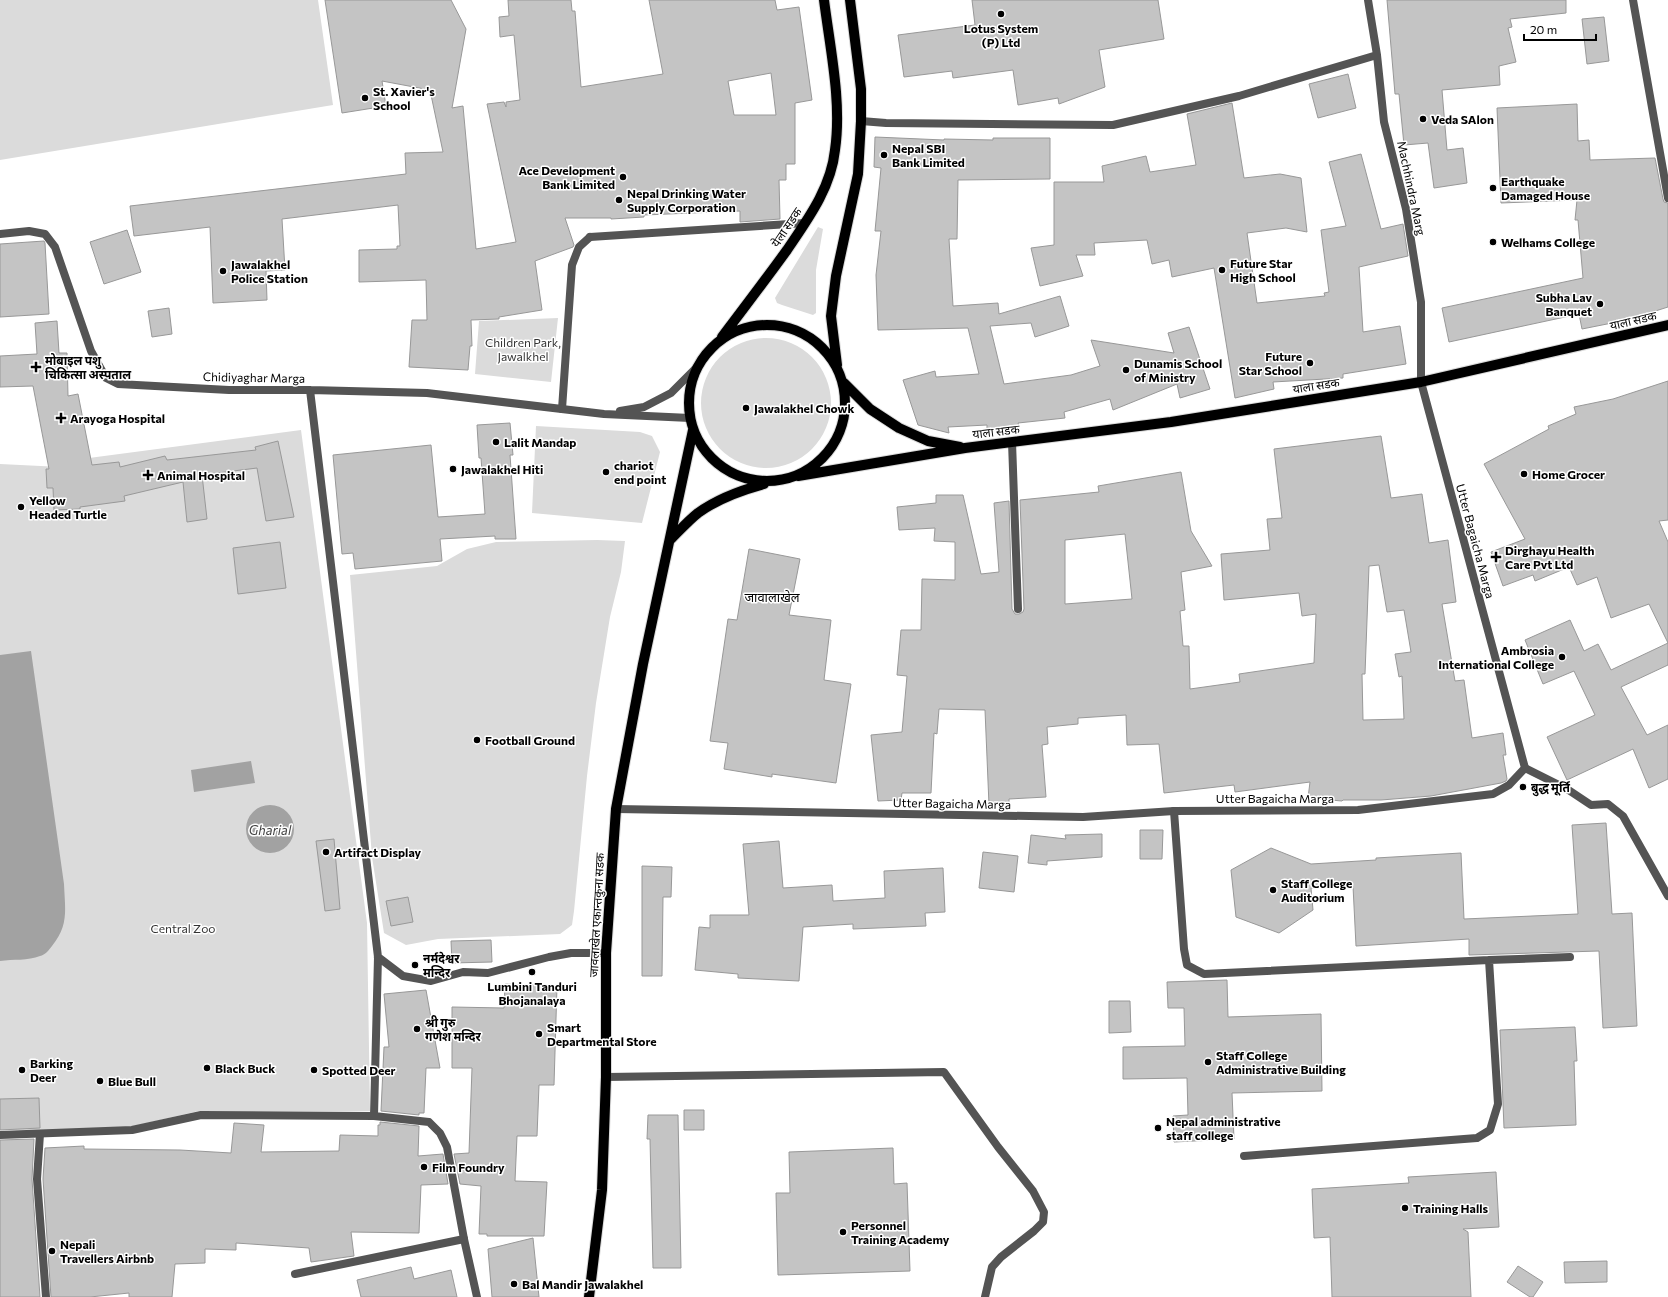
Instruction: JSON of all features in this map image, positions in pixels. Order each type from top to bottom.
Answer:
[{"type":"main road","name":"येला सडक","points":[[717,343],[762,284],[805,223],[827,184],[835,151],[837,108],[824,0]]},
{"type":"main road","points":[[671,538],[699,513],[721,500],[744,489],[798,476],[822,461],[838,438],[846,411],[844,383],[837,365],[831,316],[836,276],[858,174],[861,121],[860,89],[850,0]]},
{"type":"main road","points":[[768,482],[744,479],[722,468],[705,451],[693,430],[690,418],[689,400],[691,382],[698,366],[717,343],[737,331],[759,325],[782,326],[804,333],[823,346],[837,365]]},
{"type":"main road","name":"याला सडक","points":[[798,476],[965,448],[1171,422],[1421,382],[1668,325]]},
{"type":"main road","points":[[844,383],[870,409],[899,428],[928,441],[965,448]]},
{"type":"main road","name":"जावलाखेल एकान्तकुना सडक","points":[[589,1297],[602,1190],[606,1077],[606,953],[616,809],[643,664],[693,430]]},
{"type":"street","name":"Machhindra Marg","points":[[1368,0],[1377,55],[1384,122],[1406,209],[1421,302],[1421,382]]},
{"type":"street","points":[[1633,0],[1668,198]]},
{"type":"street","points":[[861,121],[886,123],[1113,125],[1239,96],[1377,55]]},
{"type":"street","points":[[562,409],[572,264],[579,247],[590,237],[805,223]]},
{"type":"street","name":"Chidiyaghar Marga","points":[[0,234],[29,231],[44,234],[55,247],[91,351],[106,378],[118,384],[229,390],[310,390],[427,393],[604,414],[690,418]]},
{"type":"street","name":"Chidiyaghar Marga","points":[[604,414],[644,407],[651,404],[672,393],[698,366]]},
{"type":"street","name":"Utter Bagaicha Marga","points":[[616,809],[1083,817],[1174,811],[1358,810],[1493,794],[1508,785],[1525,768],[1421,382]]},
{"type":"street","points":[[310,390],[378,957],[374,1116]]},
{"type":"street","points":[[1012,442],[1018,609]]},
{"type":"street","points":[[1525,768],[1567,790],[1591,805],[1608,804],[1623,816],[1668,896]]},
{"type":"street","points":[[1174,811],[1184,949],[1187,965],[1204,974],[1570,957]]},
{"type":"street","points":[[378,957],[403,976],[431,981],[463,972],[488,973],[549,957],[571,953],[606,953]]},
{"type":"street","points":[[1244,1156],[1477,1138],[1490,1130],[1498,1104],[1489,960]]},
{"type":"street","points":[[606,1077],[944,1072],[998,1146],[1033,1190],[1044,1212],[1043,1222],[1001,1256],[992,1267],[985,1297]]},
{"type":"street","points":[[0,1135],[132,1130],[201,1115],[374,1116],[429,1122],[440,1133],[447,1147],[464,1239],[477,1297]]},
{"type":"street","points":[[40,1134],[37,1179],[46,1297]]},
{"type":"street","points":[[295,1274],[464,1239]]},
{"type":"green space","points":[[0,0],[318,0],[333,105],[0,160]]},
{"type":"green space","points":[[818,227],[823,229],[816,270],[816,313],[813,315],[777,303],[775,298]]},
{"type":"green space","name":"Children Park, Jawalkhel","points":[[558,318],[551,382],[475,374],[479,321]]},
{"type":"green space","points":[[766,338],[791,343],[812,357],[826,378],[831,403],[826,428],[812,449],[791,463],[766,468],[741,463],[720,449],[706,428],[701,403],[706,378],[720,357],[741,343]]},
{"type":"green space","points":[[536,426],[640,432],[652,436],[660,452],[642,523],[532,513]]},
{"type":"green space","name":"Central Zoo","points":[[301,430],[367,923],[370,1111],[199,1111],[129,1127],[58,1131],[0,1130],[0,464],[61,467],[89,458]]},
{"type":"green space","name":"Football Ground","points":[[597,540],[625,541],[621,572],[610,617],[596,703],[572,925],[560,934],[438,939],[406,945],[384,933],[372,857],[350,575],[437,566],[467,549],[496,542]]},
{"type":"water","points":[[31,651],[64,884],[65,917],[61,931],[50,949],[44,955],[31,959],[0,961],[0,655]]},
{"type":"water","points":[[251,761],[255,783],[194,792],[191,770]]},
{"type":"water","name":"Gharial","points":[[270,805],[279,807],[287,812],[292,820],[294,829],[292,838],[287,846],[279,851],[270,853],[261,851],[253,846],[248,838],[246,829],[248,820],[253,812],[261,807]]},
{"type":"building","points":[[325,0],[451,0],[466,29],[452,108],[463,106],[476,249],[516,242],[487,104],[504,102],[506,107],[506,102],[520,100],[514,35],[500,37],[499,17],[509,16],[508,0],[571,0],[572,11],[575,11],[581,87],[663,74],[649,0],[775,0],[777,10],[799,7],[812,100],[795,103],[795,164],[786,164],[786,180],[779,180],[780,219],[740,222],[740,211],[644,215],[644,217],[611,219],[565,218],[574,245],[573,247],[535,261],[542,310],[499,317],[499,319],[471,320],[472,346],[470,346],[468,370],[409,367],[412,320],[427,320],[426,280],[359,282],[359,250],[397,249],[397,246],[400,246],[398,205],[282,219],[285,270],[266,271],[267,300],[213,303],[210,227],[134,236],[130,206],[406,174],[405,153],[443,152],[430,90],[382,81],[386,106],[342,113]],"holes":[[[771,73],[776,115],[734,115],[728,81]]]},
{"type":"building","points":[[972,0],[1158,0],[1164,39],[1099,50],[1105,87],[1059,104],[1058,98],[1018,105],[1013,70],[953,78],[952,71],[904,77],[898,35],[975,25]]},
{"type":"building","points":[[1387,0],[1566,0],[1566,13],[1510,19],[1512,27],[1508,28],[1516,62],[1499,66],[1500,85],[1442,90],[1447,150],[1463,148],[1467,183],[1434,188],[1428,143],[1404,145],[1399,94],[1395,94]]},
{"type":"building","points":[[1604,17],[1609,61],[1587,64],[1582,19]]},
{"type":"building","points":[[1348,74],[1356,108],[1318,118],[1309,84]]},
{"type":"building","points":[[1232,103],[1244,178],[1280,174],[1301,178],[1307,232],[1286,228],[1247,233],[1257,303],[1325,296],[1324,293],[1329,292],[1321,230],[1346,226],[1329,162],[1361,154],[1381,229],[1403,224],[1408,256],[1359,267],[1363,332],[1400,326],[1406,364],[1343,374],[1343,378],[1273,382],[1274,389],[1235,398],[1214,268],[1172,277],[1169,260],[1152,264],[1147,240],[1094,243],[1095,255],[1076,255],[1083,276],[1040,286],[1031,248],[1054,245],[1054,182],[1104,182],[1102,166],[1146,156],[1150,172],[1196,165],[1187,114]]},
{"type":"building","points":[[1577,104],[1578,141],[1589,140],[1590,160],[1655,158],[1663,199],[1664,202],[1668,203],[1668,307],[1627,320],[1582,329],[1579,314],[1449,342],[1442,308],[1583,278],[1578,220],[1575,220],[1577,200],[1501,203],[1497,108]]},
{"type":"building","points":[[875,137],[944,140],[1050,138],[1050,179],[958,180],[957,239],[949,239],[953,306],[998,303],[999,314],[1060,296],[1069,326],[1035,337],[1031,323],[990,326],[1004,384],[1071,375],[1100,366],[1091,340],[1174,353],[1168,333],[1189,327],[1210,389],[1180,398],[1177,384],[1113,410],[1110,399],[1064,412],[1065,418],[1018,423],[1019,426],[987,429],[987,425],[948,427],[949,433],[918,425],[903,380],[935,371],[936,377],[979,374],[968,328],[878,330],[876,275],[881,231],[875,231],[881,168],[874,167]]},
{"type":"building","points":[[127,230],[141,272],[104,284],[90,242]]},
{"type":"building","points":[[44,241],[49,314],[0,317],[0,244]]},
{"type":"building","points":[[169,308],[172,334],[152,337],[148,311]]},
{"type":"building","points":[[57,321],[59,353],[67,353],[68,396],[78,394],[92,465],[119,462],[120,467],[165,456],[167,460],[256,450],[255,447],[278,441],[294,517],[266,521],[257,468],[202,475],[207,519],[187,522],[183,482],[124,496],[125,501],[80,507],[80,509],[54,510],[53,488],[47,488],[46,469],[49,469],[33,386],[0,387],[0,356],[37,354],[35,323]]},
{"type":"building","points":[[1668,381],[1668,520],[1659,521],[1668,542],[1668,643],[1649,604],[1611,618],[1597,577],[1577,585],[1569,567],[1535,581],[1533,575],[1503,586],[1491,552],[1525,539],[1484,464],[1549,429],[1548,426],[1576,414],[1574,407],[1613,399]]},
{"type":"building","points":[[510,423],[513,455],[510,455],[516,539],[495,539],[495,536],[440,539],[442,561],[355,569],[353,553],[342,554],[333,455],[431,445],[438,517],[485,514],[477,425]]},
{"type":"building","points":[[1381,436],[1391,498],[1422,494],[1429,543],[1448,540],[1456,602],[1442,604],[1455,681],[1464,680],[1472,738],[1503,733],[1506,755],[1503,755],[1507,779],[1506,781],[1431,796],[1381,800],[1342,801],[1308,798],[1310,782],[1235,792],[1234,785],[1164,793],[1159,744],[1127,745],[1126,715],[1078,718],[1078,724],[1047,727],[1048,744],[1042,745],[1046,797],[1009,799],[1009,804],[989,805],[985,710],[939,709],[937,734],[934,733],[931,793],[902,793],[901,800],[878,801],[871,735],[902,732],[907,676],[897,675],[901,630],[921,630],[922,579],[955,580],[955,542],[934,541],[935,528],[899,530],[897,507],[936,503],[936,495],[963,495],[981,574],[999,572],[994,503],[1009,501],[1012,609],[1015,614],[1019,614],[1023,612],[1024,609],[1020,500],[1099,492],[1098,486],[1181,472],[1191,531],[1212,566],[1181,572],[1185,610],[1180,611],[1183,646],[1189,646],[1190,689],[1240,682],[1239,674],[1314,663],[1316,614],[1302,616],[1299,593],[1224,600],[1221,554],[1270,550],[1267,519],[1282,518],[1274,449]],"holes":[[[1125,534],[1132,599],[1065,604],[1065,540]],[[1379,565],[1387,612],[1404,610],[1411,652],[1395,654],[1399,677],[1402,676],[1404,719],[1363,720],[1362,674],[1365,674],[1369,566]]]},
{"type":"building","points":[[280,542],[286,588],[238,594],[233,548]]},
{"type":"building","points":[[749,549],[800,559],[789,615],[831,620],[824,680],[851,684],[836,783],[772,774],[772,777],[724,769],[728,743],[710,741],[728,619],[737,620]]},
{"type":"building","points":[[1570,620],[1584,651],[1598,644],[1611,670],[1668,643],[1668,665],[1621,687],[1647,735],[1668,725],[1668,779],[1649,788],[1633,749],[1567,780],[1547,737],[1595,715],[1574,671],[1543,684],[1525,640]]},
{"type":"building","points":[[1606,823],[1612,914],[1632,913],[1637,1026],[1603,1028],[1599,951],[1469,955],[1469,939],[1356,946],[1353,886],[1311,888],[1313,910],[1279,933],[1236,917],[1231,870],[1271,848],[1311,864],[1376,860],[1376,858],[1461,853],[1464,919],[1578,914],[1572,825]]},
{"type":"building","points":[[1140,830],[1163,830],[1162,859],[1140,859]]},
{"type":"building","points":[[1102,834],[1102,857],[1047,861],[1047,865],[1028,863],[1031,835],[1066,839],[1065,835]]},
{"type":"building","points":[[334,839],[340,909],[325,911],[316,841]]},
{"type":"building","points":[[779,841],[783,888],[832,885],[833,901],[885,898],[884,871],[943,868],[945,912],[925,913],[926,926],[853,929],[853,924],[803,927],[799,981],[738,978],[738,974],[695,970],[699,927],[710,928],[710,915],[749,915],[743,844]]},
{"type":"building","points":[[983,852],[1018,856],[1014,892],[979,888]]},
{"type":"building","points":[[642,866],[672,867],[671,897],[663,897],[662,976],[642,976]]},
{"type":"building","points":[[408,897],[413,922],[391,926],[386,901]]},
{"type":"building","points":[[491,940],[492,962],[452,963],[451,941]]},
{"type":"building","points":[[1227,980],[1228,1017],[1321,1014],[1322,1091],[1232,1093],[1234,1139],[1174,1142],[1173,1116],[1188,1115],[1187,1078],[1123,1079],[1123,1047],[1185,1046],[1184,1008],[1168,1008],[1167,982]]},
{"type":"building","points":[[505,984],[557,986],[554,1085],[539,1085],[537,1136],[517,1136],[515,1181],[547,1182],[544,1236],[487,1236],[487,1234],[479,1234],[481,1186],[460,1184],[454,1154],[469,1153],[472,1068],[452,1068],[452,1007],[504,1008]]},
{"type":"building","points":[[426,990],[440,1068],[426,1068],[424,1113],[419,1113],[419,1115],[381,1111],[384,1047],[389,1047],[384,994]]},
{"type":"building","points":[[1109,1001],[1130,1001],[1131,1032],[1109,1033]]},
{"type":"building","points":[[1575,1027],[1577,1061],[1574,1061],[1576,1125],[1504,1128],[1500,1030]]},
{"type":"building","points":[[39,1098],[40,1128],[0,1130],[0,1099]]},
{"type":"building","points":[[684,1110],[704,1110],[704,1130],[684,1130]]},
{"type":"building","points":[[648,1115],[678,1115],[681,1268],[653,1268],[650,1139],[647,1139]]},
{"type":"building","points":[[380,1122],[419,1126],[418,1156],[443,1154],[448,1184],[421,1185],[419,1233],[351,1232],[354,1256],[311,1262],[309,1248],[236,1243],[236,1250],[205,1249],[205,1263],[175,1264],[172,1297],[129,1297],[129,1293],[90,1297],[51,1297],[43,1179],[45,1148],[84,1146],[84,1149],[180,1150],[231,1153],[234,1123],[264,1125],[261,1152],[339,1151],[340,1135],[378,1136],[378,1125],[380,1125]]},
{"type":"building","points":[[34,1139],[32,1179],[40,1297],[0,1297],[0,1140]]},
{"type":"building","name":"Personnel Training Academy","points":[[893,1148],[894,1184],[907,1183],[910,1271],[778,1275],[776,1193],[790,1193],[789,1152]]},
{"type":"building","points":[[1496,1172],[1499,1227],[1463,1229],[1468,1232],[1471,1297],[1332,1297],[1330,1237],[1314,1238],[1312,1189],[1409,1183],[1408,1177]]},
{"type":"building","name":"Bal Mandir Jawalakhel","points":[[533,1238],[539,1297],[492,1297],[488,1249]]},
{"type":"building","points":[[1607,1261],[1607,1282],[1565,1283],[1564,1262]]},
{"type":"building","points":[[1518,1266],[1543,1282],[1533,1297],[1530,1297],[1507,1282]]},
{"type":"building","points":[[411,1267],[414,1279],[451,1270],[457,1297],[361,1297],[357,1280]]},
{"type":"place","name":"Lotus System (P) Ltd","points":[[1001,14]]},
{"type":"place","name":"St. Xavier's School","points":[[365,98]]},
{"type":"place","name":"Veda SAlon","points":[[1423,119]]},
{"type":"place","name":"Nepal SBI Bank Limited","points":[[884,155]]},
{"type":"place","name":"Ace Development Bank Limited","points":[[623,177]]},
{"type":"place","name":"Earthquake Damaged House","points":[[1493,188]]},
{"type":"place","name":"Nepal Drinking Water Supply Corporation","points":[[619,200]]},
{"type":"place","name":"Welhams College","points":[[1493,242]]},
{"type":"place","name":"Future Star High School","points":[[1222,270]]},
{"type":"place","name":"Jawalakhel Police Station","points":[[223,271]]},
{"type":"place","name":"Subha Lav Banquet","points":[[1600,304]]},
{"type":"place","name":"Future Star School","points":[[1310,363]]},
{"type":"place","name":"मोबाइल पशु चिकित्सा अस्पताल","points":[[36,367]]},
{"type":"place","name":"Dunamis School of Ministry","points":[[1126,370]]},
{"type":"place","name":"Jawalakhel Chowk","points":[[746,408]]},
{"type":"place","name":"Arayoga Hospital","points":[[61,418]]},
{"type":"place","name":"Lalit Mandap","points":[[496,442]]},
{"type":"place","name":"Jawalakhel Hiti","points":[[453,469]]},
{"type":"place","name":"chariot end point","points":[[606,472]]},
{"type":"place","name":"Home Grocer","points":[[1524,474]]},
{"type":"place","name":"Animal Hospital","points":[[148,475]]},
{"type":"place","name":"Yellow Headed Turtle","points":[[21,507]]},
{"type":"place","name":"Dirghayu Health Care Pvt Ltd","points":[[1496,557]]},
{"type":"place","name":"Ambrosia International College","points":[[1562,657]]},
{"type":"place","name":"Football Ground","points":[[477,740]]},
{"type":"place","name":"बुद्ध मूर्ति","points":[[1523,787]]},
{"type":"place","name":"Artifact Display","points":[[326,852]]},
{"type":"place","name":"Staff College Auditorium","points":[[1273,890]]},
{"type":"place","name":"नर्मदेश्वर मन्दिर","points":[[415,965]]},
{"type":"place","name":"Lumbini Tanduri Bhojanalaya","points":[[532,972]]},
{"type":"place","name":"श्री गुरु गणेश मन्दिर","points":[[417,1029]]},
{"type":"place","name":"Smart Departmental Store","points":[[539,1034]]},
{"type":"place","name":"Staff College Administrative Building","points":[[1208,1062]]},
{"type":"place","name":"Black Buck","points":[[207,1068]]},
{"type":"place","name":"Barking Deer","points":[[22,1070]]},
{"type":"place","name":"Spotted Deer","points":[[314,1070]]},
{"type":"place","name":"Blue Bull","points":[[100,1081]]},
{"type":"place","name":"Nepal administrative staff college","points":[[1158,1128]]},
{"type":"place","name":"Film Foundry","points":[[424,1167]]},
{"type":"place","name":"Training Halls","points":[[1405,1208]]},
{"type":"place","name":"Personnel Training Academy","points":[[843,1232]]},
{"type":"place","name":"Nepali Travellers Airbnb","points":[[52,1251]]},
{"type":"place","name":"Bal Mandir Jawalakhel","points":[[514,1284]]},
{"type":"district","name":"जावालाखेल","points":[[772,597]]}]
